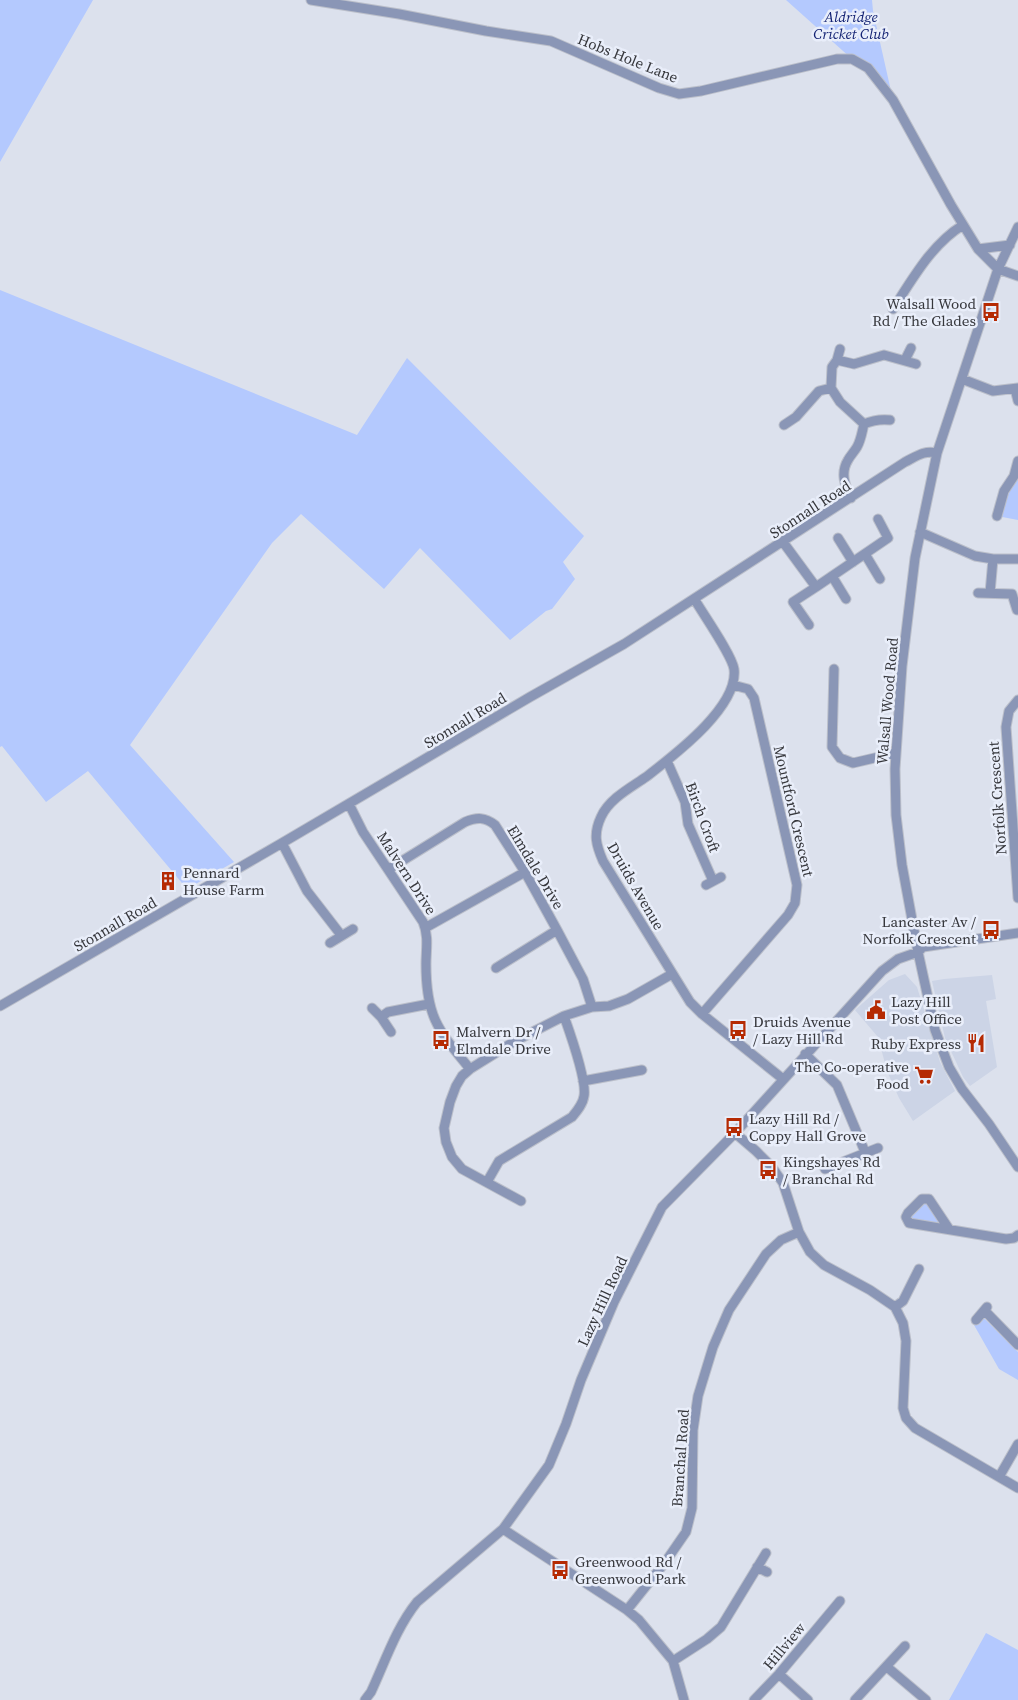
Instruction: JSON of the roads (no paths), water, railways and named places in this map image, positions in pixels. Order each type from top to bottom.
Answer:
[{"type":"street","name":"Hobs Hole Lane","points":[[311,0],[551,41],[659,88],[680,94],[837,59],[852,60],[868,68],[893,100],[963,225],[978,249],[998,269]]},
{"type":"street","points":[[893,309],[938,246],[949,234],[963,225]]},
{"type":"street","name":"Walsall Wood Road","points":[[1018,227],[998,269],[937,453],[920,532],[902,666],[896,753],[896,815],[902,865],[935,1030],[949,1067],[962,1089],[989,1124],[1018,1168]]},
{"type":"street","points":[[978,249],[1010,245]]},
{"type":"street","points":[[998,269],[1018,276]]},
{"type":"street","points":[[905,360],[911,348]]},
{"type":"street","points":[[840,349],[837,360],[832,367],[831,388],[840,402],[864,424]]},
{"type":"street","points":[[837,360],[854,364],[884,355],[916,364]]},
{"type":"street","points":[[962,380],[994,391],[1017,389],[1018,401]]},
{"type":"street","points":[[784,425],[796,417],[819,391],[831,388]]},
{"type":"street","points":[[796,417],[802,426]]},
{"type":"street","points":[[864,424],[872,420],[890,420]]},
{"type":"street","points":[[851,498],[845,487],[843,472],[847,461],[861,438],[864,424]]},
{"type":"street","name":"Stonnall Road","points":[[0,1006],[624,644],[923,452],[937,453]]},
{"type":"street","points":[[997,516],[1004,492],[1016,477],[1018,461]]},
{"type":"street","points":[[809,625],[793,602],[888,538],[878,519]]},
{"type":"street","points":[[920,532],[975,556],[1018,559]]},
{"type":"street","points":[[838,538],[853,562]]},
{"type":"street","points":[[783,542],[816,587]]},
{"type":"street","points":[[865,554],[880,579]]},
{"type":"street","points":[[990,593],[993,558]]},
{"type":"street","points":[[832,576],[846,599]]},
{"type":"street","points":[[978,593],[1012,594],[1017,610]]},
{"type":"street","points":[[694,600],[734,667],[733,685]]},
{"type":"street","points":[[834,669],[832,747],[840,758],[853,763],[896,753]]},
{"type":"street","name":"Druids Avenue","points":[[733,685],[720,710],[667,761],[610,803],[601,817],[596,845],[603,860],[690,1002],[702,1014],[783,1079]]},
{"type":"street","name":"Mountford Crescent","points":[[702,1014],[788,915],[795,903],[797,886],[754,698],[748,689],[733,685]]},
{"type":"street","points":[[824,685],[834,685]]},
{"type":"street","name":"Norfolk Crescent","points":[[1018,700],[1010,711],[1006,727],[1018,898]]},
{"type":"street","name":"Birch Croft","points":[[667,761],[685,802],[688,824],[714,881]]},
{"type":"street","name":"Malvern Drive","points":[[349,804],[363,832],[426,928],[428,1004],[438,1029],[470,1069]]},
{"type":"street","name":"Elmdale Drive","points":[[389,869],[465,822],[482,818],[489,820],[496,825],[557,930],[583,980],[592,1007]]},
{"type":"street","points":[[282,843],[307,891],[341,935]]},
{"type":"street","points":[[426,928],[525,872]]},
{"type":"street","points":[[330,942],[353,929]]},
{"type":"street","points":[[498,963],[557,930]]},
{"type":"street","name":"Lazy Hill Road","points":[[365,1700],[371,1692],[396,1638],[417,1602],[503,1529],[549,1465],[581,1380],[614,1302],[662,1207],[735,1133],[805,1054],[882,972],[898,959],[918,952],[923,947],[1018,933]]},
{"type":"street","points":[[521,1201],[462,1169],[452,1157],[446,1142],[444,1128],[456,1086],[470,1069],[515,1041],[564,1016],[592,1007],[609,1006],[628,999],[672,974]]},
{"type":"street","points":[[381,1017],[388,1012],[428,1004]]},
{"type":"street","points":[[372,1008],[391,1032]]},
{"type":"street","points":[[487,1182],[499,1162],[572,1117],[580,1107],[584,1096],[583,1081],[564,1016]]},
{"type":"street","points":[[805,1054],[837,1085],[865,1152]]},
{"type":"street","points":[[583,1081],[642,1069]]},
{"type":"street","points":[[735,1133],[767,1161],[782,1182],[799,1232],[810,1252],[824,1265],[870,1290],[895,1307],[904,1323],[906,1341],[903,1408],[906,1418],[921,1432],[1018,1488]]},
{"type":"street","points":[[825,1169],[878,1148]]},
{"type":"street","points":[[949,1229],[929,1199],[922,1199],[906,1216],[909,1222],[1006,1239],[1014,1238],[1018,1235]]},
{"type":"street","name":"Branchal Road","points":[[628,1610],[686,1532],[692,1508],[693,1430],[698,1396],[713,1346],[729,1310],[766,1254],[780,1240],[799,1232]]},
{"type":"street","points":[[895,1307],[903,1301],[919,1269]]},
{"type":"street","points":[[976,1320],[986,1309],[1018,1345]]},
{"type":"street","points":[[999,1477],[1018,1444]]},
{"type":"street","points":[[503,1529],[628,1610],[639,1620],[673,1660],[684,1700]]},
{"type":"street","points":[[673,1660],[707,1639],[721,1627],[766,1553]]},
{"type":"street","points":[[757,1566],[767,1572]]},
{"type":"street","name":"Hillview","points":[[754,1700],[779,1674],[834,1604]]},
{"type":"street","points":[[855,1700],[905,1646]]},
{"type":"street","points":[[887,1667],[931,1699]]},
{"type":"street","points":[[779,1674],[808,1700]]},
{"type":"place","name":"Walsall Wood Rd / The Glades","points":[[991,312]]},
{"type":"place","name":"Pennard House Farm","points":[[168,881]]},
{"type":"place","name":"Lancaster Av / Norfolk Crescent","points":[[991,930]]},
{"type":"place","name":"Lazy Hill Post Office","points":[[876,1010]]},
{"type":"place","name":"Druids Avenue / Lazy Hill Rd","points":[[738,1030]]},
{"type":"place","name":"Malvern Dr / Elmdale Drive","points":[[441,1040]]},
{"type":"place","name":"Ruby Express","points":[[976,1043]]},
{"type":"place","name":"The Co-operative Food","points":[[924,1075]]},
{"type":"place","name":"Lazy Hill Rd / Coppy Hall Grove","points":[[734,1127]]},
{"type":"place","name":"Kingshayes Rd / Branchal Rd","points":[[768,1170]]},
{"type":"place","name":"Greenwood Rd / Greenwood Park","points":[[560,1570]]},
{"type":"park label","name":"Aldridge Cricket Club","points":[[851,24]]}]
